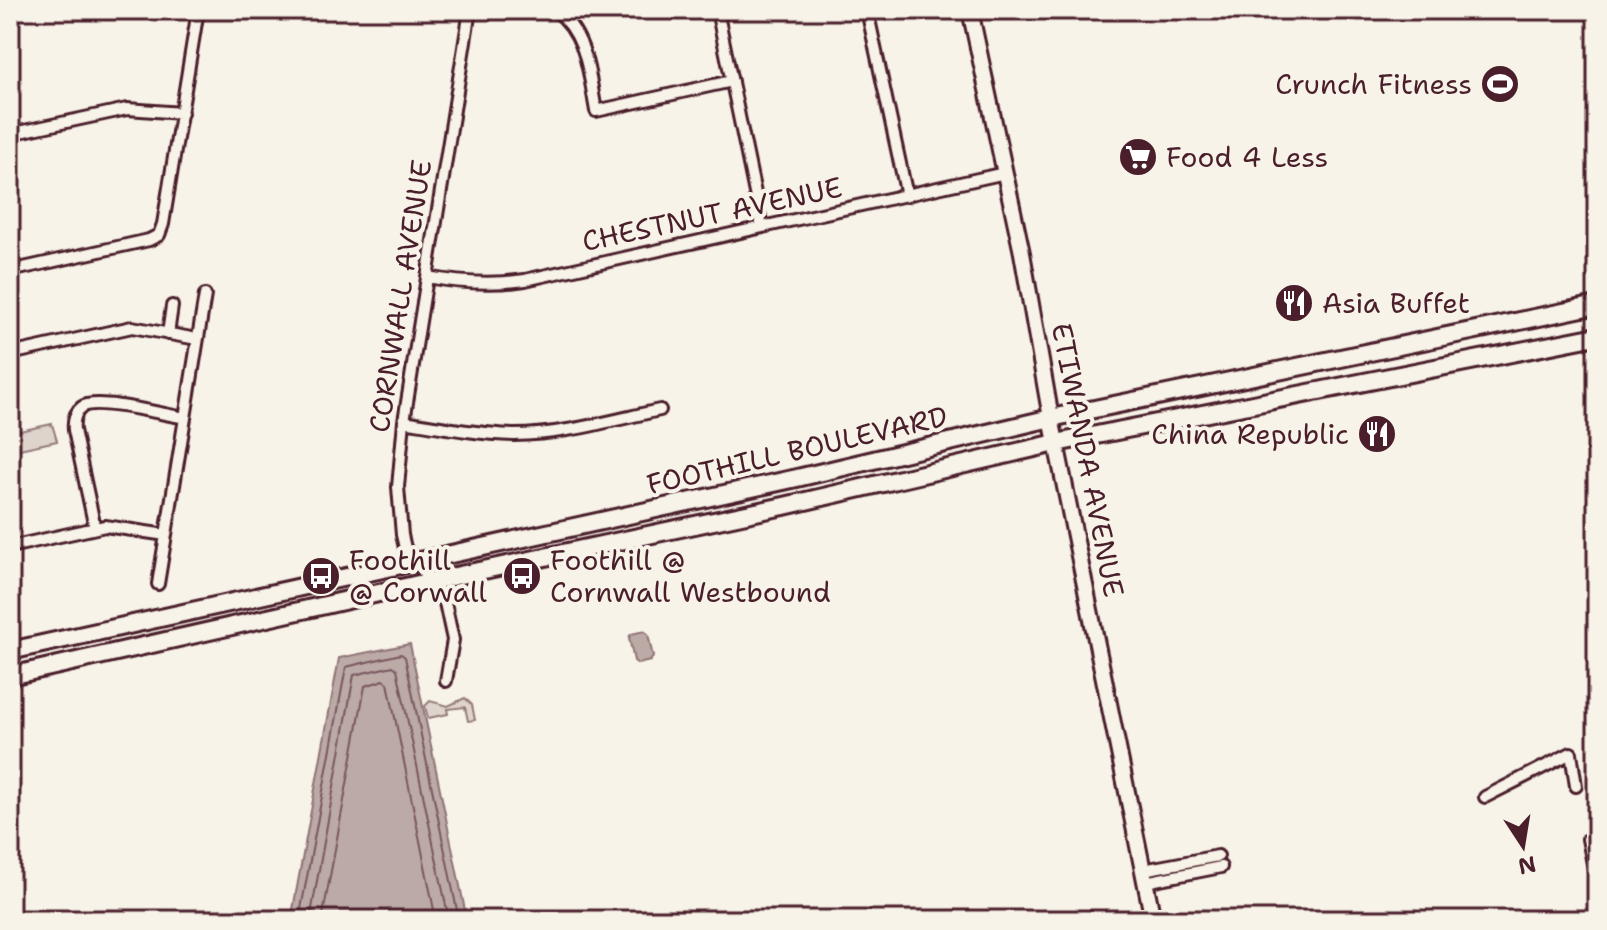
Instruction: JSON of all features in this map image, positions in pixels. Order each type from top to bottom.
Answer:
[{"type":"main road","name":"ETIWANDA AVENUE","points":[[970,10],[1034,313],[1051,418],[1153,920]]},
{"type":"main road","name":"FOOTHILL BOULEVARD","points":[[10,651],[797,478],[1051,418],[1597,305]]},
{"type":"main road","name":"FOOTHILL BOULEVARD","points":[[10,676],[1056,443],[1597,336]]},
{"type":"street","points":[[10,271],[149,240],[159,235],[198,10]]},
{"type":"street","name":"CORNWALL AVENUE","points":[[446,681],[453,640],[444,598],[405,548],[398,500],[399,463],[470,10]]},
{"type":"street","points":[[555,10],[567,19],[577,33],[585,52],[596,111],[732,81]]},
{"type":"street","points":[[717,10],[762,227]]},
{"type":"street","points":[[867,10],[907,196]]},
{"type":"street","points":[[10,134],[127,109],[182,113]]},
{"type":"street","name":"CHESTNUT AVENUE","points":[[427,277],[459,282],[513,282],[1005,173]]},
{"type":"street","points":[[158,584],[205,295]]},
{"type":"street","points":[[168,334],[172,306]]},
{"type":"street","points":[[10,354],[132,327],[197,339]]},
{"type":"street","points":[[95,528],[74,430],[74,416],[82,408],[100,404],[185,418]]},
{"type":"street","points":[[404,421],[469,432],[516,435],[577,428],[660,410]]},
{"type":"street","points":[[10,547],[105,526],[166,535]]},
{"type":"street","points":[[1485,797],[1571,753],[1576,786]]},
{"type":"street","points":[[1588,839],[1596,879]]},
{"type":"street","points":[[1144,876],[1220,861]]},
{"type":"shaded area","points":[[52,424],[57,441],[10,451],[10,433]]},
{"type":"shaded area","points":[[465,698],[472,705],[475,720],[468,721],[465,707],[447,709],[448,714],[428,718],[425,706],[430,701],[448,706]]},
{"type":"water","points":[[644,631],[648,634],[653,657],[638,664],[634,661],[629,638],[631,634]]},
{"type":"water","points":[[410,644],[467,920],[291,920],[339,658]]},
{"type":"place","name":"Crunch Fitness","points":[[1500,84]]},
{"type":"place","name":"Food 4 Less","points":[[1138,157]]},
{"type":"place","name":"Asia Buffet","points":[[1294,303]]},
{"type":"place","name":"China Republic","points":[[1377,434]]},
{"type":"place","name":"Foothill @ Corwall","points":[[321,576]]},
{"type":"place","name":"Foothill @ Cornwall Westbound","points":[[522,576]]}]
